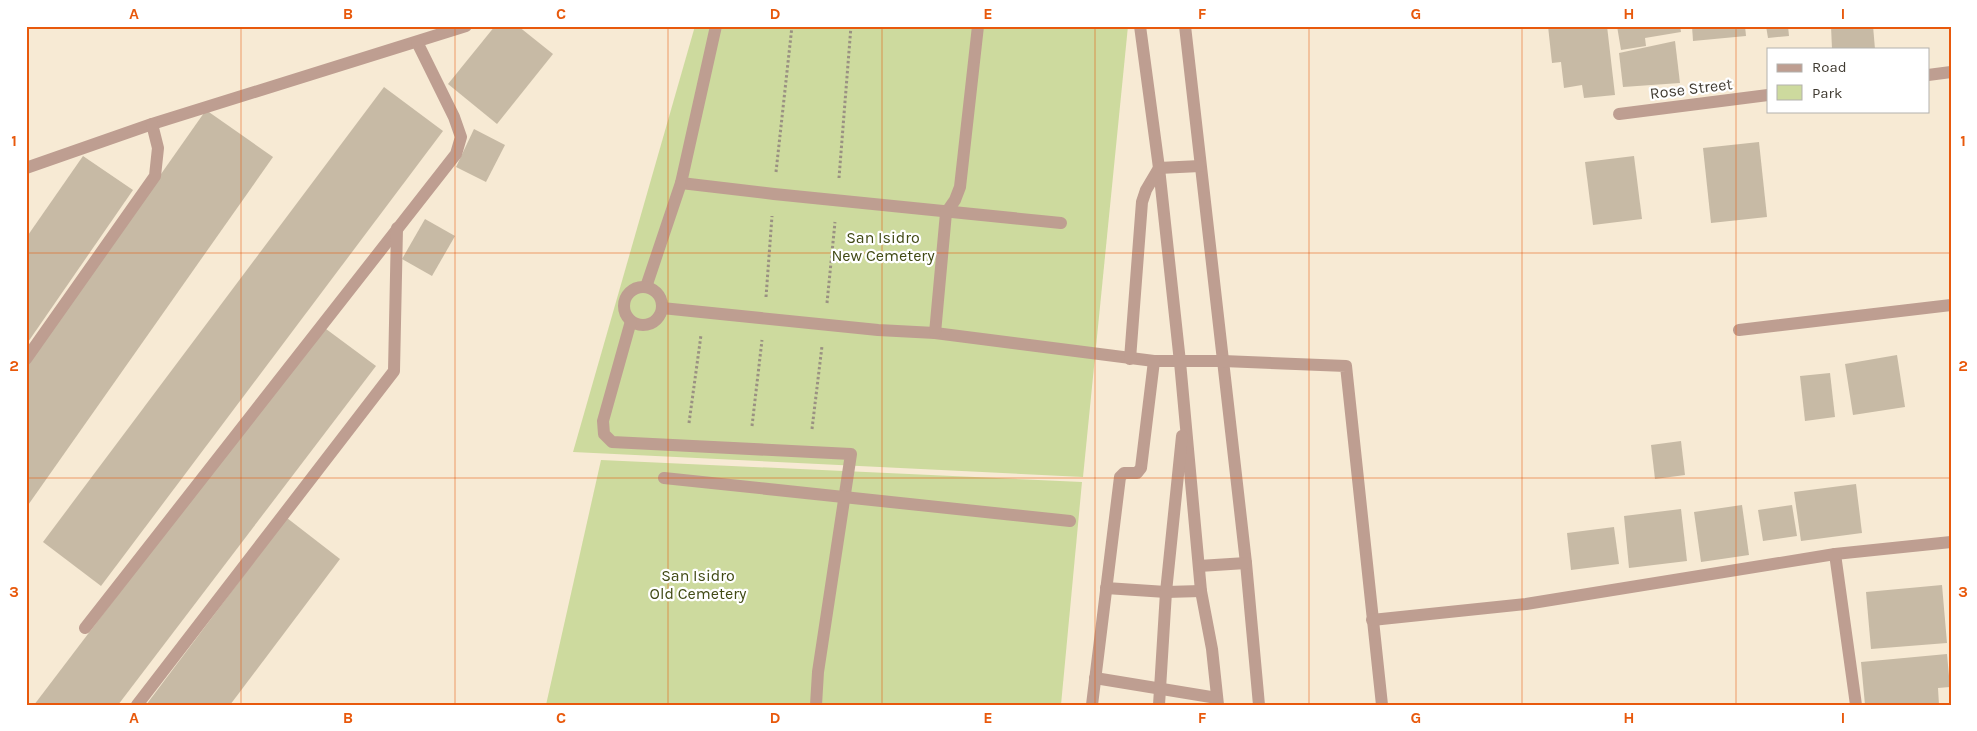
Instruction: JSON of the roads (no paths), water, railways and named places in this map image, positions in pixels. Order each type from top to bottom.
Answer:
[{"type":"street","points":[[26,168],[152,124],[466,26]]},
{"type":"street","points":[[646,287],[681,183],[716,26]]},
{"type":"street","points":[[935,333],[946,213],[955,200],[960,187],[978,26]]},
{"type":"street","points":[[1095,678],[1161,688],[1217,701],[1212,649],[1199,566],[1185,408],[1159,168],[1140,26]]},
{"type":"street","points":[[1185,26],[1246,563],[1259,705]]},
{"type":"street","points":[[84,628],[456,154],[461,137],[454,117],[417,42]]},
{"type":"street","points":[[1930,74],[1951,72]]},
{"type":"street","name":"Rose Street","points":[[1619,114],[1767,95]]},
{"type":"street","points":[[26,358],[155,176],[158,148],[152,124]]},
{"type":"street","points":[[1159,168],[1200,166]]},
{"type":"street","points":[[1130,359],[1142,202],[1146,190],[1159,168]]},
{"type":"street","points":[[681,183],[1060,224]]},
{"type":"street","points":[[137,705],[394,371],[397,228]]},
{"type":"street","points":[[646,287],[655,291],[661,298],[662,308],[659,317],[651,324],[641,325],[632,321],[625,313],[624,303],[628,294],[636,288],[646,287]]},
{"type":"street","points":[[1739,330],[1951,305]]},
{"type":"street","points":[[662,308],[824,325],[935,333],[1130,359],[1346,366],[1382,705]]},
{"type":"street","points":[[632,321],[603,421],[604,434],[612,442],[851,454],[818,672],[816,705]]},
{"type":"street","points":[[1092,705],[1120,477],[1124,473],[1137,473],[1141,468],[1154,361]]},
{"type":"street","points":[[1159,705],[1166,592],[1185,408]]},
{"type":"street","points":[[664,478],[1070,521]]},
{"type":"street","points":[[1372,620],[1526,604],[1835,554],[1951,542]]},
{"type":"street","points":[[1835,554],[1856,705]]},
{"type":"street","points":[[1199,566],[1246,563]]},
{"type":"street","points":[[1106,588],[1166,592],[1202,591]]},
{"type":"park label","name":"San Isidro New Cemetery","points":[[883,246]]},
{"type":"park label","name":"San Isidro Old Cemetery","points":[[698,584]]}]
